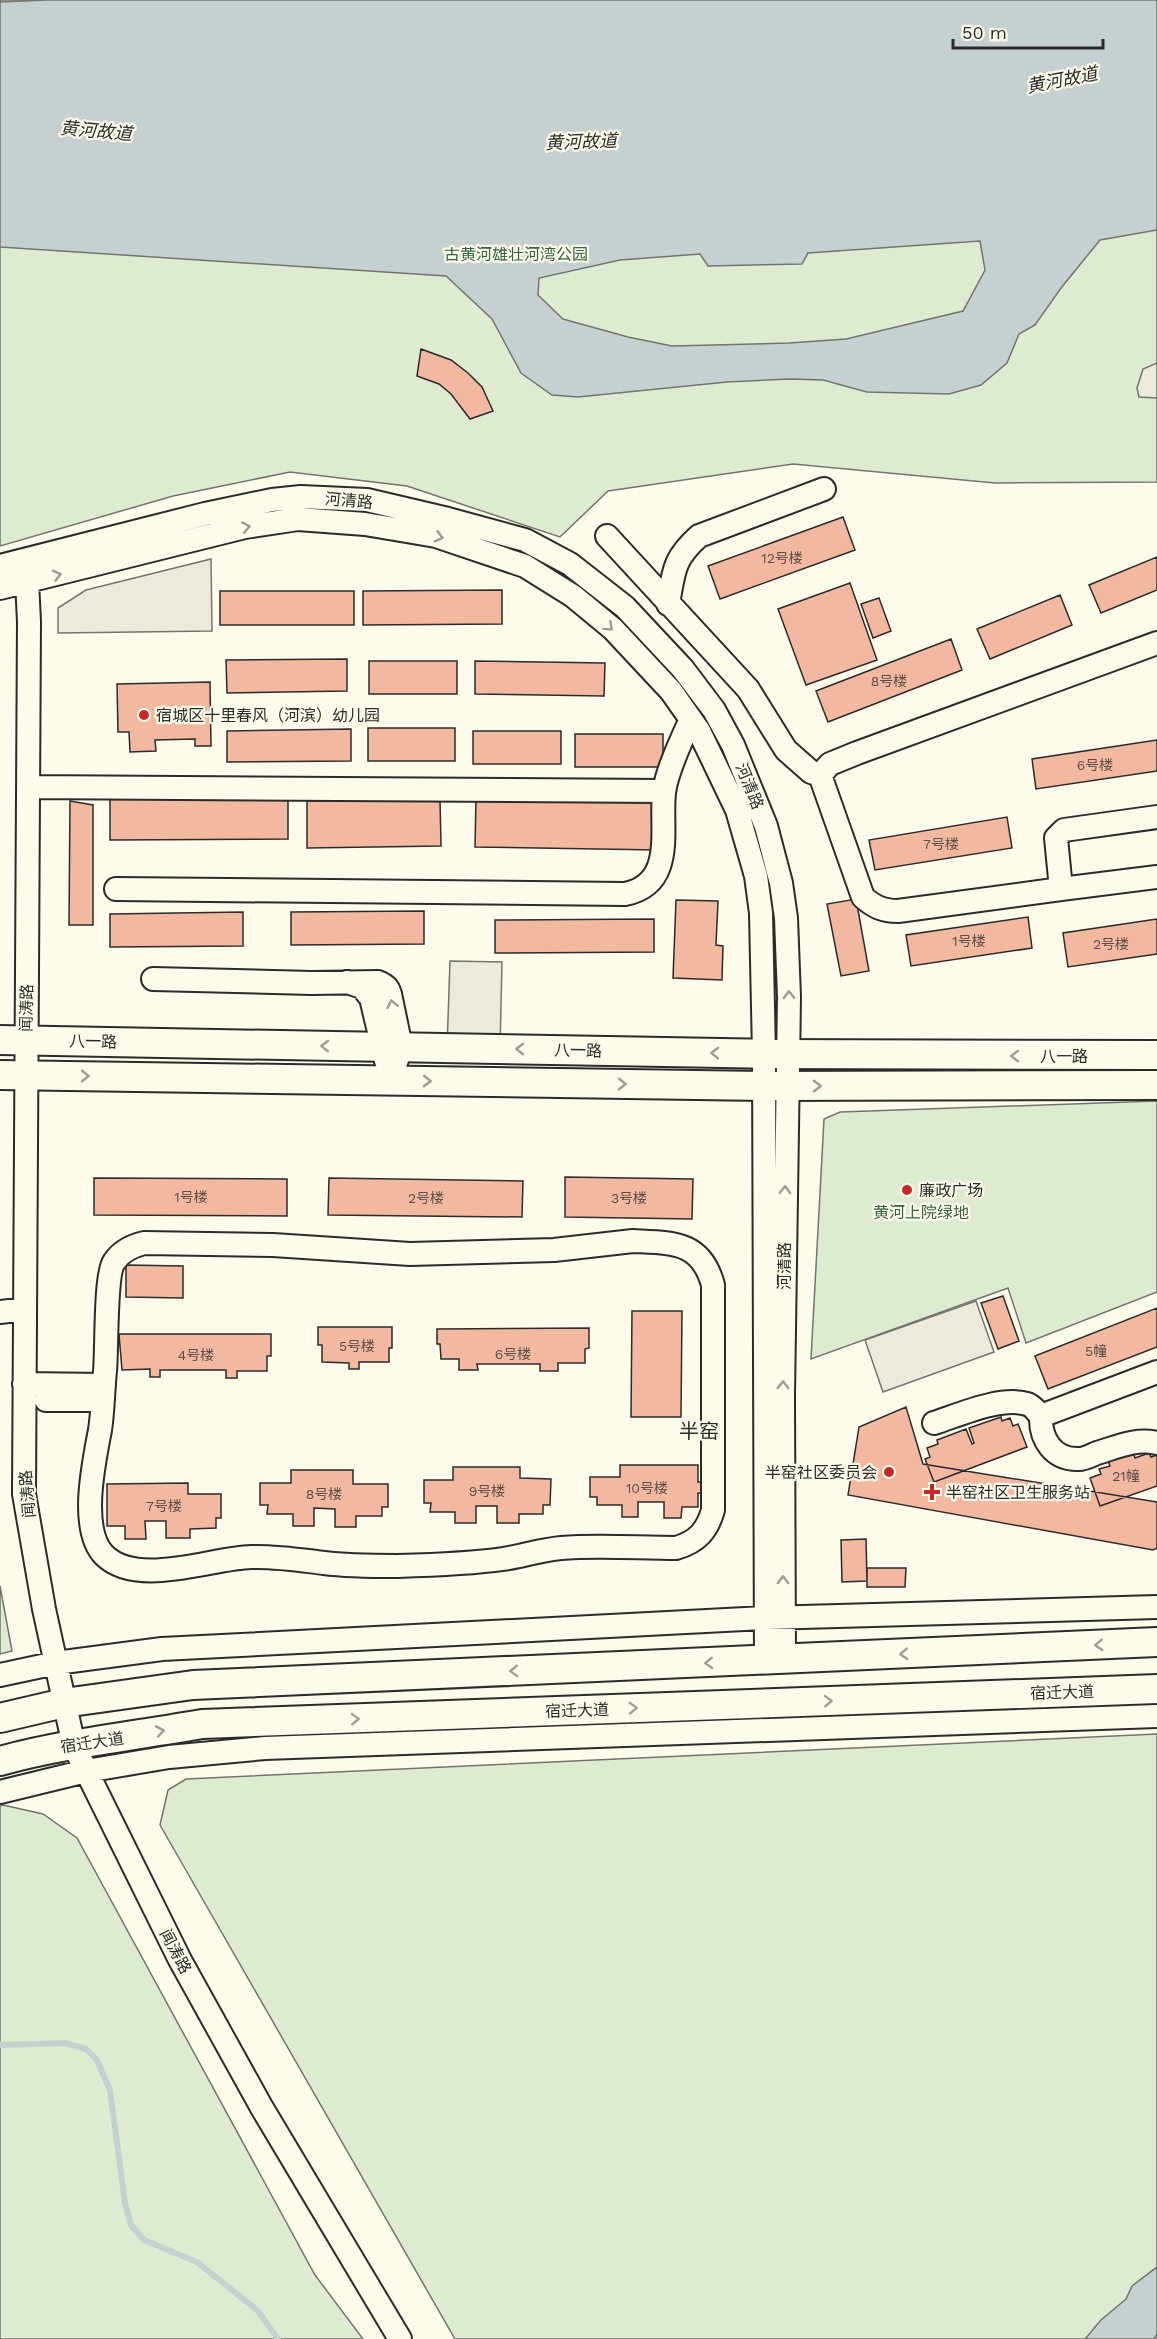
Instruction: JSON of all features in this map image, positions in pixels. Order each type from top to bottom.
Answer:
[{"type":"main road","name":"八一路","points":[[13,1040],[776,1054],[1157,1056]]},
{"type":"main road","name":"八一路","points":[[13,1075],[776,1086],[1157,1084]]},
{"type":"main road","points":[[0,1718],[64,1703],[193,1685],[1157,1642]]},
{"type":"main road","name":"宿迁大道","points":[[0,1761],[48,1748],[80,1759],[202,1724],[1157,1689]]},
{"type":"street","points":[[668,604],[674,568],[682,551],[699,536],[824,489]]},
{"type":"street","name":"河清路","points":[[0,588],[27,571],[205,514],[272,500],[301,497],[367,500],[448,519],[525,540],[570,564],[625,607],[698,687],[714,710],[733,745],[752,789],[775,855],[786,918],[789,997],[776,1054]]},
{"type":"street","name":"河清路","points":[[0,566],[27,571],[245,527],[298,519],[365,524],[436,536],[525,566],[573,596],[613,629],[671,692],[709,750],[737,810],[756,876],[776,1054],[775,1660]]},
{"type":"street","points":[[607,536],[748,689],[786,750],[811,772],[820,775]]},
{"type":"street","name":"闻涛路","points":[[27,571],[28,787],[13,1040],[24,1309],[24,1494],[64,1703],[80,1759],[180,1960],[262,2108],[400,2339]]},
{"type":"street","points":[[820,775],[830,764],[857,753],[1157,643]]},
{"type":"street","points":[[698,687],[728,669]]},
{"type":"street","points":[[116,889],[625,894],[638,891],[649,882],[664,855],[664,791],[690,719]]},
{"type":"street","points":[[820,775],[863,897],[885,911],[1157,877]]},
{"type":"street","points":[[28,787],[664,791]]},
{"type":"street","points":[[1061,889],[1056,838],[1064,830],[1157,817]]},
{"type":"street","points":[[153,979],[378,982],[388,987],[392,1047],[390,1081]]},
{"type":"street","points":[[633,1241],[683,1247],[702,1259],[709,1270],[713,1285],[713,1510],[709,1524],[702,1534],[690,1544],[676,1548],[563,1548],[494,1560],[398,1566],[370,1566],[286,1557],[249,1557],[176,1569],[147,1571],[111,1560],[104,1555],[94,1538],[91,1514],[94,1456],[100,1429],[103,1393],[110,1271],[120,1254],[144,1243],[273,1245],[410,1254],[544,1250],[633,1241]]},
{"type":"street","points":[[0,1312],[24,1309]]},
{"type":"street","points":[[1041,1416],[1157,1372]]},
{"type":"street","points":[[24,1392],[103,1393]]},
{"type":"street","points":[[934,1423],[993,1405],[1013,1402],[1029,1404],[1041,1416],[1046,1444],[1060,1456],[1080,1459],[1135,1441],[1157,1443]]},
{"type":"street","points":[[0,1675],[56,1662],[162,1649],[775,1618],[1157,1607]]},
{"type":"street","points":[[0,1792],[80,1759],[169,1757],[265,1748],[1157,1716]]},
{"type":"green space","name":"古黄河雄壮河湾公园","points":[[0,0],[1157,0],[1157,482],[995,483],[793,464],[608,491],[560,537],[407,486],[290,472],[173,496],[0,546]]},
{"type":"green space","name":"黄河上院绿地","points":[[1157,1101],[1157,1292],[1026,1343],[1008,1288],[811,1359],[824,1119],[840,1112]]},
{"type":"green space","points":[[0,1586],[12,1651],[0,1654]]},
{"type":"green space","points":[[1157,1734],[1157,2339],[455,2339],[160,1825],[168,1790],[186,1779]]},
{"type":"green space","points":[[0,1806],[43,1814],[77,1838],[315,2275],[363,2339],[0,2339]]},
{"type":"shaded area","points":[[1157,363],[1157,398],[1139,397],[1137,388],[1143,369]]},
{"type":"shaded area","points":[[211,559],[212,631],[58,633],[58,608],[86,590]]},
{"type":"shaded area","points":[[450,961],[502,962],[500,1049],[447,1048]]},
{"type":"shaded area","points":[[976,1301],[994,1352],[883,1392],[865,1340]]},
{"type":"water","name":"黄河故道","points":[[47,0],[1157,0],[1157,230],[1100,240],[1061,288],[1035,325],[1019,334],[1007,363],[981,385],[949,394],[867,392],[823,380],[789,379],[727,382],[578,397],[552,395],[521,373],[492,319],[446,276],[0,247],[0,2]],"holes":[[[980,241],[985,270],[963,311],[846,339],[789,343],[672,346],[628,337],[563,319],[538,295],[539,278],[620,260],[700,254],[708,266],[802,264],[808,253]]]},
{"type":"water","points":[[1157,2267],[1157,2334],[1154,2339],[1085,2339],[1101,2320],[1126,2299],[1132,2286]]},
{"type":"building","points":[[421,349],[451,360],[468,373],[482,387],[493,411],[470,419],[451,394],[439,384],[417,376]]},
{"type":"building","points":[[843,517],[855,550],[720,599],[708,566]]},
{"type":"building","points":[[1157,557],[1157,590],[1101,613],[1089,585]]},
{"type":"building","points":[[850,583],[877,660],[806,685],[778,609]]},
{"type":"building","points":[[502,590],[502,624],[363,625],[363,591]]},
{"type":"building","points":[[220,591],[354,591],[354,625],[220,625]]},
{"type":"building","points":[[1060,595],[1072,625],[990,659],[977,629]]},
{"type":"building","points":[[879,598],[891,631],[873,638],[861,604]]},
{"type":"building","points":[[951,639],[962,670],[828,722],[816,691]]},
{"type":"building","points":[[347,659],[347,691],[227,693],[226,660]]},
{"type":"building","points":[[369,661],[457,661],[457,694],[369,694]]},
{"type":"building","points":[[475,661],[605,663],[604,696],[475,694]]},
{"type":"building","points":[[210,682],[211,746],[195,746],[195,739],[155,740],[156,751],[130,752],[129,732],[118,732],[117,684]]},
{"type":"building","points":[[368,728],[455,728],[455,761],[368,761]]},
{"type":"building","points":[[351,729],[351,761],[227,762],[227,731]]},
{"type":"building","points":[[473,731],[561,731],[561,764],[473,764]]},
{"type":"building","points":[[575,734],[663,734],[663,767],[575,767]]},
{"type":"building","points":[[1157,740],[1157,771],[1036,789],[1032,759]]},
{"type":"building","points":[[288,797],[288,839],[110,840],[110,798]]},
{"type":"building","points":[[440,799],[441,846],[307,848],[307,801]]},
{"type":"building","points":[[476,799],[658,801],[658,850],[475,847]]},
{"type":"building","points":[[70,801],[93,805],[93,925],[69,925]]},
{"type":"building","points":[[1007,817],[1012,848],[875,870],[869,840]]},
{"type":"building","points":[[856,899],[869,971],[841,976],[827,904]]},
{"type":"building","points":[[676,900],[718,901],[716,945],[723,946],[722,980],[673,978]]},
{"type":"building","points":[[424,911],[424,944],[291,945],[291,912]]},
{"type":"building","points":[[243,912],[243,946],[110,947],[110,914]]},
{"type":"building","points":[[1028,917],[1032,948],[911,966],[906,935]]},
{"type":"building","points":[[654,919],[654,952],[495,953],[495,920]]},
{"type":"building","points":[[1157,919],[1157,954],[1068,967],[1063,933]]},
{"type":"building","points":[[565,1177],[693,1179],[692,1219],[565,1217]]},
{"type":"building","points":[[94,1178],[287,1179],[287,1216],[94,1215]]},
{"type":"building","points":[[329,1178],[523,1181],[522,1217],[328,1215]]},
{"type":"building","points":[[126,1265],[183,1266],[183,1298],[126,1297]]},
{"type":"building","points":[[1003,1296],[1019,1341],[998,1349],[981,1303]]},
{"type":"building","points":[[1157,1308],[1157,1347],[1048,1389],[1035,1356]]},
{"type":"building","points":[[632,1311],[682,1311],[681,1417],[631,1417]]},
{"type":"building","points":[[318,1327],[392,1327],[389,1362],[359,1362],[359,1369],[349,1369],[349,1363],[322,1362],[322,1345],[318,1345]]},
{"type":"building","points":[[589,1328],[589,1348],[585,1349],[585,1363],[558,1363],[558,1371],[540,1371],[540,1364],[477,1364],[478,1370],[459,1370],[459,1359],[441,1359],[440,1344],[437,1344],[437,1329]]},
{"type":"building","points":[[119,1334],[271,1334],[271,1356],[267,1356],[267,1371],[237,1371],[237,1378],[226,1378],[226,1370],[160,1370],[160,1377],[150,1377],[150,1369],[122,1370]]},
{"type":"building","points":[[906,1407],[923,1464],[1157,1502],[1157,1548],[1153,1550],[848,1495],[859,1427]]},
{"type":"building","points":[[1001,1417],[1002,1421],[1010,1418],[1013,1426],[1018,1424],[1027,1447],[934,1482],[925,1459],[930,1457],[927,1448],[938,1444],[937,1440],[966,1429],[972,1444],[974,1443],[969,1428]]},
{"type":"building","points":[[1131,1446],[1135,1458],[1149,1453],[1151,1457],[1157,1455],[1157,1486],[1100,1506],[1090,1478],[1101,1474],[1099,1469],[1110,1466],[1106,1455]]},
{"type":"building","points":[[620,1465],[698,1465],[698,1482],[705,1482],[705,1494],[698,1493],[698,1507],[682,1507],[681,1518],[664,1518],[664,1502],[638,1502],[638,1517],[622,1517],[622,1505],[597,1505],[597,1497],[590,1497],[590,1477],[620,1477]]},
{"type":"building","points":[[453,1467],[520,1467],[520,1478],[551,1479],[550,1505],[543,1505],[543,1514],[519,1514],[519,1523],[497,1523],[497,1506],[476,1506],[476,1523],[455,1523],[455,1512],[430,1512],[431,1503],[424,1503],[424,1480],[453,1480]]},
{"type":"building","points":[[291,1470],[353,1470],[353,1484],[388,1484],[388,1507],[382,1507],[382,1516],[356,1516],[356,1527],[335,1527],[335,1509],[314,1508],[314,1526],[293,1526],[293,1514],[267,1514],[268,1505],[260,1505],[260,1483],[291,1483]]},
{"type":"building","points":[[188,1483],[188,1494],[221,1494],[221,1518],[216,1518],[216,1528],[190,1529],[190,1538],[166,1538],[166,1521],[145,1521],[146,1539],[125,1539],[125,1526],[107,1526],[107,1484]]},
{"type":"building","points":[[866,1539],[867,1581],[842,1582],[841,1540]]},
{"type":"building","points":[[867,1568],[906,1568],[905,1587],[867,1587]]},
{"type":"waterway","points":[[0,2045],[65,2043],[86,2049],[97,2060],[110,2090],[125,2203],[131,2225],[144,2240],[197,2262],[257,2310],[278,2339]]},
{"type":"place","name":"宿城区十里春风（河滨）幼儿园","points":[[144,715]]},
{"type":"place","name":"廉政广场","points":[[907,1190]]},
{"type":"place","name":"半窑社区委员会","points":[[889,1472]]},
{"type":"place","name":"半窑社区卫生服务站","points":[[932,1492]]},
{"type":"district","name":"半窑","points":[[699,1431]]}]
